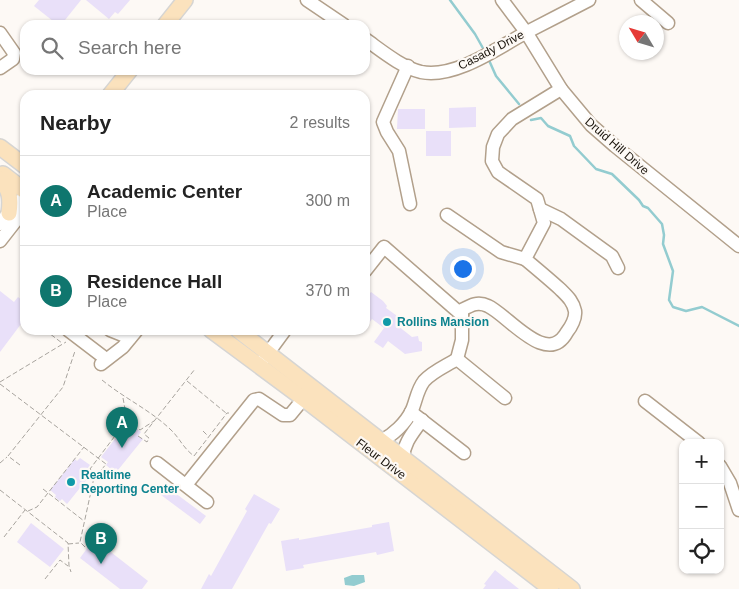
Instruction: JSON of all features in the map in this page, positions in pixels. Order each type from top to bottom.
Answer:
[{"type":"main road","points":[[169,20],[185,0]]},
{"type":"main road","points":[[114,90],[126,75]]},
{"type":"main road","points":[[0,146],[20,162]]},
{"type":"main road","points":[[0,171],[20,186]]},
{"type":"main road","points":[[0,179],[9,191],[11,200],[4,218]]},
{"type":"main road","name":"Fleur Drive","points":[[218,335],[258,366],[308,393],[381,441],[572,589]]},
{"type":"main road","name":"Fleur Drive","points":[[245,335],[268,353],[308,393],[551,589]]},
{"type":"street","points":[[307,0],[337,20]]},
{"type":"street","name":"Druid Hill Drive","points":[[502,0],[526,32],[562,89],[591,125],[739,246]]},
{"type":"street","name":"Casady Drive","points":[[370,42],[421,72],[451,70],[483,56],[589,0]]},
{"type":"street","points":[[641,0],[668,23]]},
{"type":"street","points":[[0,33],[14,53],[13,59],[0,68]]},
{"type":"street","points":[[408,66],[383,122],[399,151],[410,204]]},
{"type":"street","points":[[525,259],[544,222],[537,199],[498,172],[492,161],[493,147],[498,134],[512,119],[562,89]]},
{"type":"street","points":[[4,218],[20,201]]},
{"type":"street","points":[[540,209],[561,219],[612,256],[618,268]]},
{"type":"street","points":[[0,240],[20,215]]},
{"type":"street","points":[[381,441],[395,431],[411,412],[423,382],[433,373],[457,359],[462,340],[462,310],[474,304],[487,305],[527,336],[542,344],[550,345],[564,338],[576,313],[570,299],[525,259],[501,252],[446,215]]},
{"type":"street","points":[[370,265],[384,247],[462,315]]},
{"type":"street","points":[[74,335],[104,361],[123,347],[132,335]]},
{"type":"street","points":[[258,366],[281,335]]},
{"type":"street","points":[[457,359],[504,398]]},
{"type":"street","points":[[186,485],[254,400],[259,398],[283,415],[290,415],[308,393]]},
{"type":"street","points":[[645,401],[694,439]]},
{"type":"street","points":[[411,412],[464,453]]},
{"type":"street","points":[[404,458],[407,440],[422,420]]},
{"type":"street","points":[[395,431],[407,440]]},
{"type":"street","points":[[157,463],[206,502]]},
{"type":"street","points":[[724,473],[738,504]]},
{"type":"path","points":[[51,335],[63,344]]},
{"type":"path","points":[[70,335],[63,344],[0,383],[106,464],[93,480]]},
{"type":"path","points":[[0,464],[63,386],[75,350],[72,335]]},
{"type":"path","points":[[138,436],[147,442],[150,438],[144,434],[195,369]]},
{"type":"path","points":[[102,380],[123,397],[142,406],[171,430],[184,448],[194,456]]},
{"type":"path","points":[[186,381],[227,414]]},
{"type":"path","points":[[123,397],[127,420],[140,430],[156,419]]},
{"type":"path","points":[[80,543],[95,473],[90,469],[127,420]]},
{"type":"path","points":[[203,431],[209,436]]},
{"type":"path","points":[[4,537],[26,510],[37,507],[84,448]]},
{"type":"path","points":[[8,456],[20,466]]},
{"type":"path","points":[[43,489],[84,522]]},
{"type":"path","points":[[0,490],[68,544],[80,543],[85,547]]},
{"type":"path","points":[[68,544],[71,572]]},
{"type":"path","points":[[45,579],[60,560],[69,566]]},
{"type":"water","points":[[352,575],[364,575],[365,582],[354,586],[345,585],[344,578]]},
{"type":"building","points":[[39,0],[81,0],[65,20],[52,20],[34,6]]},
{"type":"building","points":[[86,0],[130,0],[118,14],[115,12],[109,19]]},
{"type":"building","points":[[476,107],[476,127],[449,128],[449,108]]},
{"type":"building","points":[[398,109],[425,109],[425,129],[397,129]]},
{"type":"building","points":[[426,131],[451,131],[451,156],[426,156]]},
{"type":"building","points":[[0,291],[14,302],[18,297],[20,299],[20,325],[0,352]]},
{"type":"building","name":"Rollins Mansion","points":[[371,292],[383,301],[387,306],[386,308],[400,318],[396,323],[398,326],[412,337],[418,336],[419,341],[422,342],[422,351],[405,354],[388,341],[383,348],[374,342],[384,328],[372,319],[370,322]]},
{"type":"building","points":[[131,424],[141,432],[138,436],[143,439],[118,470],[116,468],[113,471],[106,465],[108,462],[101,457],[125,426],[128,428]]},
{"type":"building","name":"Realtime Reporting Center","points":[[80,458],[90,465],[87,469],[92,473],[67,504],[62,499],[60,501],[55,497],[56,495],[50,490],[75,459],[77,461]]},
{"type":"building","points":[[167,487],[206,516],[200,524],[161,495]]},
{"type":"building","points":[[254,494],[280,509],[271,524],[269,523],[232,589],[201,589],[209,574],[211,576],[247,511],[245,509]]},
{"type":"building","points":[[389,522],[394,551],[377,555],[376,552],[303,565],[304,568],[286,571],[281,541],[299,538],[299,540],[372,527],[372,525]]},
{"type":"building","points":[[31,523],[64,549],[50,567],[17,542]]},
{"type":"building","points":[[94,539],[148,581],[142,589],[120,589],[80,558]]},
{"type":"building","points":[[495,570],[519,589],[483,589],[486,585],[484,584]]},
{"type":"waterway","points":[[450,0],[475,34],[484,50]]},
{"type":"waterway","points":[[488,58],[496,76],[519,104]]},
{"type":"waterway","points":[[531,120],[541,118],[548,126],[570,136],[574,146],[596,169],[612,174],[662,224],[663,244],[673,271],[669,300],[673,307],[686,311],[702,307],[739,326]]},
{"type":"place","name":"Rollins Mansion","points":[[387,322]]},
{"type":"place","name":"Academic Center","points":[[122,448]]},
{"type":"place","name":"Realtime Reporting Center","points":[[71,482]]},
{"type":"place","name":"Residence Hall","points":[[101,564]]}]
